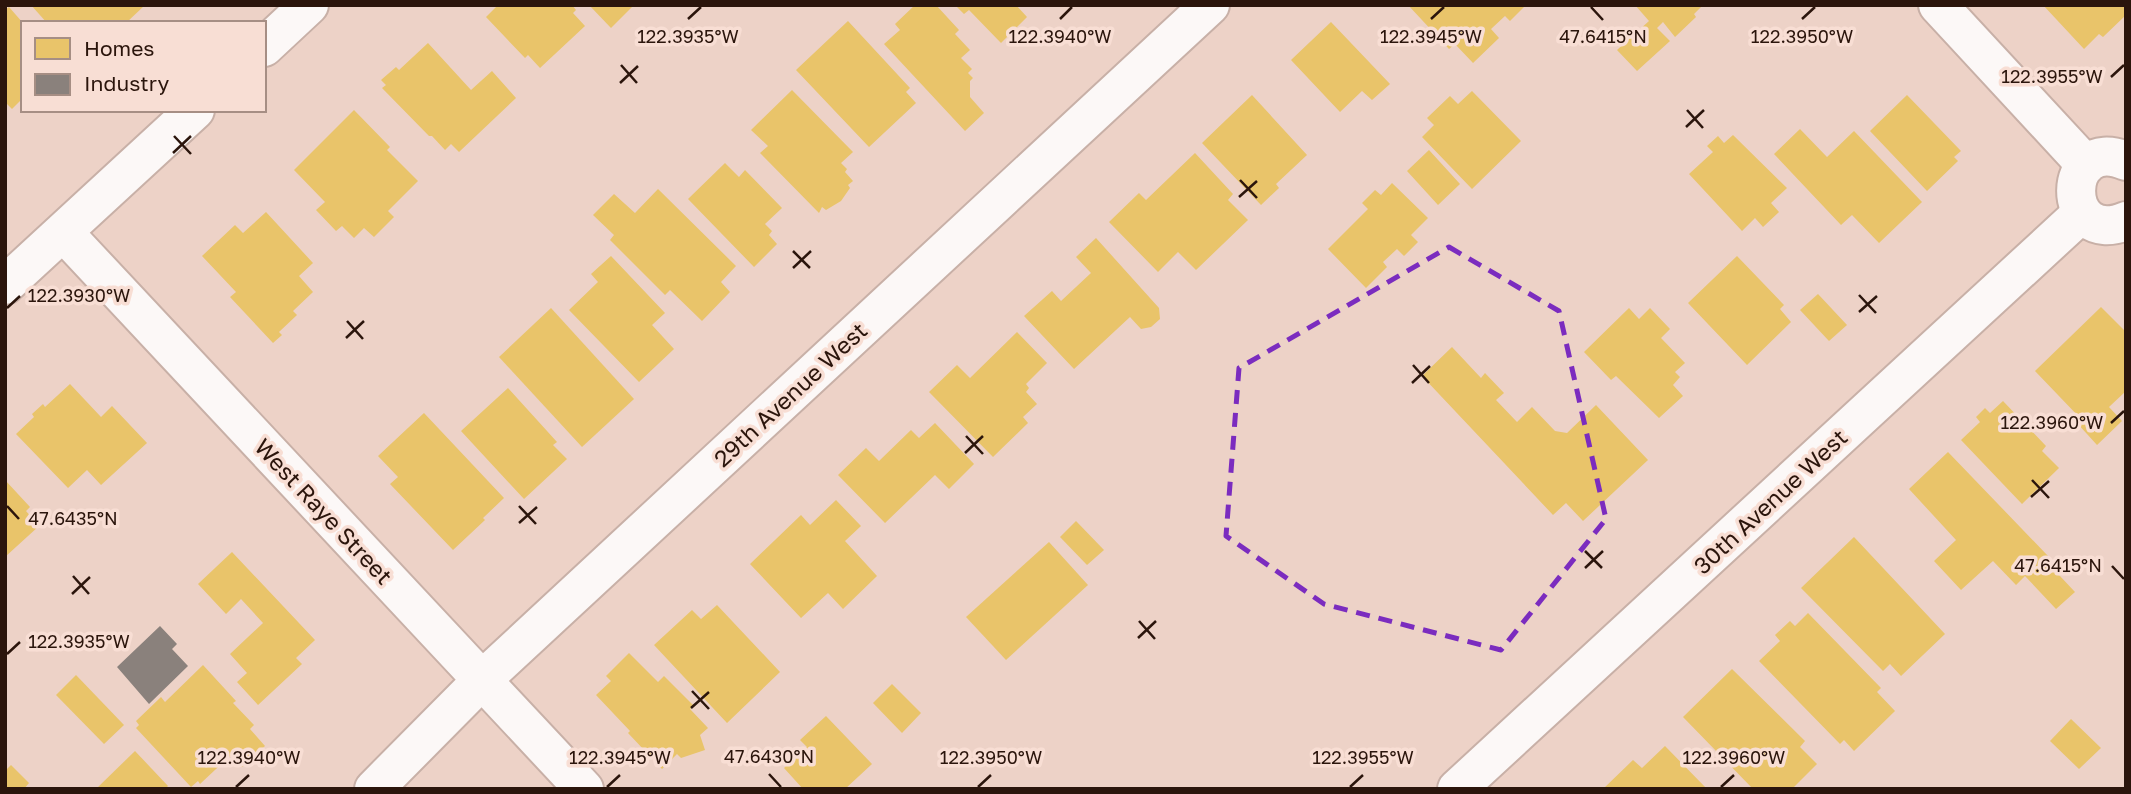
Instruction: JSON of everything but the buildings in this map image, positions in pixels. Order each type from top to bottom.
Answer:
[{"type":"street","points":[[266,45],[309,5]]},
{"type":"street","name":"29th Avenue West","points":[[374,789],[482,680],[1210,5]]},
{"type":"street","points":[[1938,5],[2086,165]]},
{"type":"street","points":[[5,285],[193,112]]},
{"type":"street","points":[[2126,161],[2116,157],[2095,159],[2080,172],[2075,188],[2075,197],[2082,213],[2098,224],[2118,225],[2126,222]]},
{"type":"street","name":"30th Avenue West","points":[[1457,789],[2082,213]]},
{"type":"street","name":"West Raye Street","points":[[64,233],[583,789]]},
{"type":"highlighted area","points":[[1449,247],[1559,311],[1606,519],[1501,650],[1324,604],[1226,536],[1239,368]]}]
